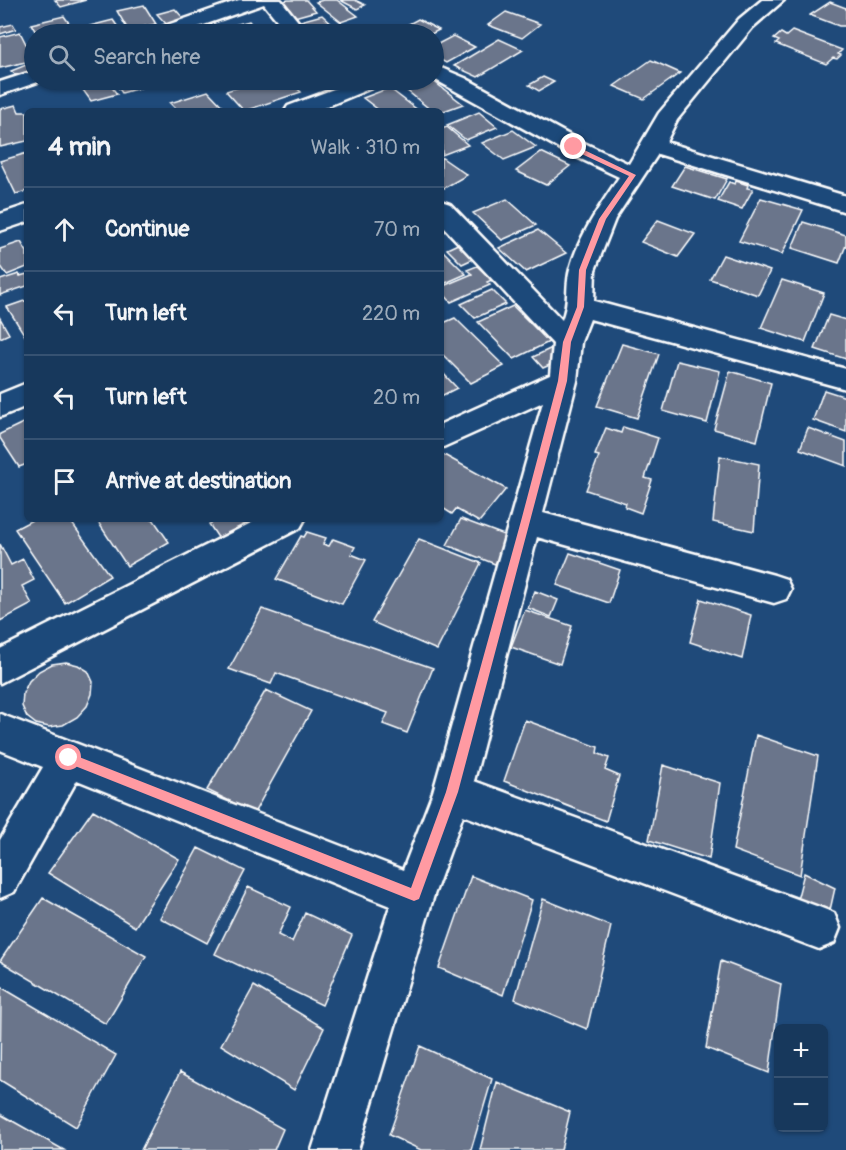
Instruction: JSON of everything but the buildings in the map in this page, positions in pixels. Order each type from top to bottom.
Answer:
[{"type":"street","points":[[189,24],[258,0]]},
{"type":"street","points":[[271,0],[290,24]]},
{"type":"street","points":[[335,1150],[414,895],[452,792],[562,381],[567,342],[580,307],[582,270],[603,219],[653,145],[667,117],[746,23],[774,0]]},
{"type":"street","points":[[444,76],[574,147],[633,175]]},
{"type":"street","points":[[0,89],[24,81]]},
{"type":"street","points":[[301,108],[333,90]]},
{"type":"street","points":[[340,90],[356,108]]},
{"type":"street","points":[[653,145],[846,204]]},
{"type":"street","points":[[0,223],[24,214]]},
{"type":"street","points":[[444,216],[567,342]]},
{"type":"street","points":[[580,307],[846,379]]},
{"type":"street","points":[[444,436],[562,381]]},
{"type":"street","points":[[0,406],[24,395]]},
{"type":"street","points":[[525,521],[774,589]]},
{"type":"street","points":[[0,667],[283,522]]},
{"type":"street","points":[[0,732],[414,895]]},
{"type":"street","points":[[0,878],[69,758]]},
{"type":"street","points":[[452,792],[819,928]]},
{"type":"route","points":[[69,758],[414,895],[452,792],[525,521],[562,381],[567,342],[580,307],[582,270],[603,219],[633,175],[574,147]]}]
